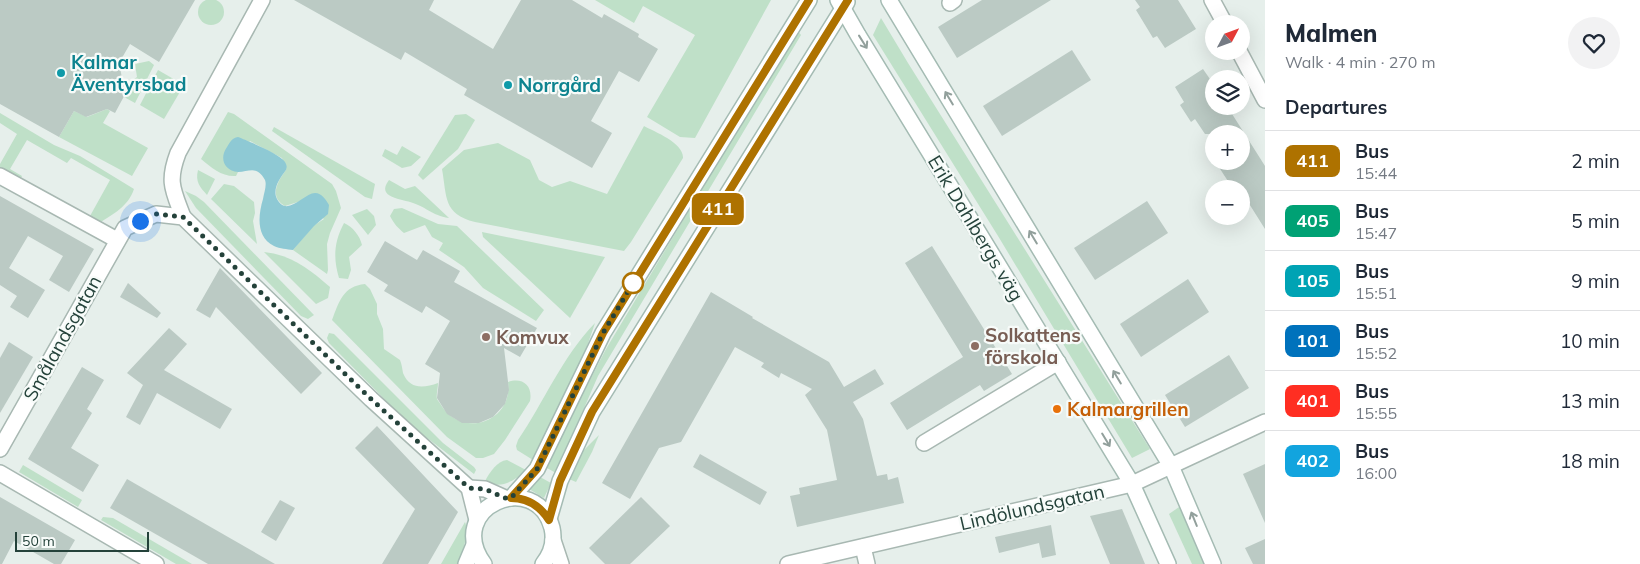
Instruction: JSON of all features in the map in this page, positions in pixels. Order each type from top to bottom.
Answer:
[{"type":"street","points":[[262,0],[178,153],[172,170],[172,187],[183,217],[371,399],[469,488],[477,520],[474,545],[484,564]]},
{"type":"street","points":[[477,520],[487,508],[496,502],[508,498],[537,469],[603,333],[809,0]]},
{"type":"street","points":[[889,0],[1171,466],[1213,564]]},
{"type":"street","points":[[1212,0],[1220,15]]},
{"type":"street","points":[[549,520],[560,481],[592,412],[843,3]]},
{"type":"street","name":"Erik Dahlbergs väg","points":[[843,3],[1132,484],[1168,564]]},
{"type":"street","points":[[1244,60],[1265,100]]},
{"type":"street","points":[[0,176],[120,234],[156,214],[183,217]]},
{"type":"street","name":"Smålandsgatan","points":[[0,449],[120,234]]},
{"type":"street","points":[[924,443],[1058,362]]},
{"type":"street","name":"Lindölundsgatan","points":[[788,564],[1132,484],[1265,422]]},
{"type":"street","points":[[0,473],[156,564]]},
{"type":"street","points":[[469,488],[485,489],[508,498],[526,500],[535,504],[549,520],[553,540],[562,564]]},
{"type":"street","points":[[543,564],[551,550],[553,540]]},
{"type":"street","points":[[466,564],[474,545]]},
{"type":"street","points":[[863,547],[867,564]]},
{"type":"green space","points":[[211,-1],[220,3],[224,12],[220,21],[211,25],[202,21],[198,12],[202,3]]},
{"type":"green space","points":[[595,0],[771,0],[695,138],[680,137],[647,117],[695,35],[643,6],[634,23]]},
{"type":"green space","points":[[881,18],[1150,449],[1132,458],[998,236],[873,35]]},
{"type":"green space","points":[[797,30],[801,35],[598,376],[556,473],[545,467],[606,349]]},
{"type":"green space","points":[[149,61],[154,65],[135,103],[124,97],[129,87],[126,85],[137,77],[135,64]]},
{"type":"green space","points":[[158,70],[184,85],[164,119],[140,105]]},
{"type":"green space","points":[[107,109],[110,111],[103,123],[148,148],[132,176],[59,137],[74,111],[87,117]]},
{"type":"green space","points":[[228,112],[234,114],[332,184],[341,208],[327,244],[327,274],[293,250],[313,226],[324,219],[301,201],[285,206],[277,198],[276,189],[286,170],[282,158],[250,141],[232,169],[238,172],[236,176],[213,169],[201,159]]},
{"type":"green space","points":[[0,113],[54,145],[80,156],[134,189],[128,201],[119,210],[98,224],[76,214],[77,209],[90,216],[110,180],[71,158],[67,163],[27,140],[10,169],[22,176],[20,180],[0,169],[0,164],[17,134],[0,123]]},
{"type":"green space","points":[[466,114],[475,120],[458,149],[423,180],[418,175],[455,115]]},
{"type":"green space","points":[[644,126],[674,143],[682,153],[683,158],[624,251],[475,222],[457,214],[448,203],[442,169],[464,150],[498,143],[530,160],[539,180],[552,187],[570,181],[607,194]]},
{"type":"green space","points":[[274,127],[375,184],[372,199],[365,197],[272,131]]},
{"type":"green space","points":[[402,146],[421,157],[411,166],[402,168],[382,156],[385,149],[397,155]]},
{"type":"green space","points":[[198,170],[215,179],[207,195],[200,187]]},
{"type":"green space","points":[[389,180],[405,189],[415,186],[449,218],[392,197],[385,191]]},
{"type":"green space","points":[[224,184],[234,186],[254,202],[255,213],[253,221],[257,244],[211,199]]},
{"type":"green space","points":[[185,191],[204,202],[314,315],[308,319],[301,316],[196,208]]},
{"type":"green space","points":[[402,208],[438,224],[457,226],[544,310],[536,321],[483,288],[464,267],[439,250],[443,243],[432,237],[425,225],[404,233],[396,226],[390,216],[394,209]]},
{"type":"green space","points":[[367,209],[374,216],[376,225],[368,235],[352,215]]},
{"type":"green space","points":[[344,223],[356,232],[362,245],[349,257],[351,270],[348,279],[339,278],[335,257],[336,243]]},
{"type":"green space","points":[[482,232],[605,257],[570,318],[483,237]]},
{"type":"green space","points":[[264,252],[283,256],[307,269],[330,287],[328,298],[316,304]]},
{"type":"green space","points":[[365,284],[370,289],[377,304],[377,314],[383,329],[384,349],[400,360],[406,379],[413,385],[423,387],[438,383],[437,399],[450,415],[461,421],[473,423],[484,421],[495,416],[503,407],[507,396],[508,382],[518,381],[526,384],[530,391],[530,401],[494,454],[483,458],[476,458],[447,437],[332,320],[343,296],[352,288]]},
{"type":"green space","points":[[595,323],[580,367],[533,460],[517,450],[518,440],[563,365],[583,336]]},
{"type":"green space","points":[[329,333],[334,334],[443,443],[474,467],[476,470],[474,474],[409,424],[329,343],[327,338]]},
{"type":"green space","points":[[599,435],[576,482],[569,479],[582,452]]},
{"type":"green space","points":[[507,460],[526,470],[517,478],[507,483],[496,485],[485,481],[497,465]]},
{"type":"green space","points":[[23,465],[82,500],[78,507],[19,472]]},
{"type":"green space","points":[[540,477],[551,483],[544,498],[529,489]]},
{"type":"green space","points":[[1182,505],[1206,564],[1192,564],[1169,514]]},
{"type":"green space","points":[[103,517],[113,518],[192,564],[176,564],[101,520]]},
{"type":"green space","points":[[465,522],[467,532],[458,564],[441,564]]},
{"type":"water","points":[[238,137],[271,152],[285,162],[286,170],[279,180],[275,191],[277,199],[281,204],[291,205],[311,194],[317,193],[322,195],[329,205],[328,214],[314,226],[293,250],[274,246],[268,242],[261,232],[260,212],[266,184],[262,175],[253,170],[233,171],[226,167],[224,163],[223,155],[225,151],[231,140]]},
{"type":"building","name":"Kalmar Äventyrsbad","points":[[0,0],[195,0],[159,62],[130,44],[119,63],[123,83],[129,87],[115,113],[107,109],[86,117],[74,111],[59,137],[0,104]]},
{"type":"building","name":"Norrgård","points":[[294,0],[434,0],[429,10],[493,49],[521,0],[572,0],[602,18],[604,14],[639,34],[638,37],[658,49],[639,82],[619,71],[591,121],[612,133],[592,168],[464,95],[467,89],[405,52],[401,60]]},
{"type":"building","points":[[982,0],[1051,0],[957,58],[938,27]]},
{"type":"building","points":[[1135,0],[1178,0],[1196,29],[1165,48],[1157,36],[1153,38],[1136,10],[1140,7]]},
{"type":"building","points":[[1072,50],[1091,80],[1002,136],[983,106]]},
{"type":"building","points":[[1203,69],[1205,72],[1205,115],[1233,115],[1239,125],[1205,125],[1205,134],[1195,119],[1191,122],[1180,105],[1184,102],[1175,87]]},
{"type":"building","points":[[1250,142],[1265,166],[1265,229],[1250,205],[1250,180],[1227,180],[1221,170],[1250,170]]},
{"type":"building","points":[[0,196],[94,249],[69,292],[49,280],[63,256],[28,236],[9,268],[45,290],[28,318],[10,307],[17,296],[0,285]]},
{"type":"building","points":[[1147,201],[1168,233],[1095,280],[1074,248]]},
{"type":"building","name":"Komvux","points":[[385,241],[417,260],[423,250],[460,271],[454,282],[537,328],[520,357],[504,348],[509,390],[505,404],[493,417],[479,423],[462,423],[447,414],[437,398],[440,373],[425,364],[450,321],[426,306],[422,313],[384,291],[388,285],[367,272]]},
{"type":"building","points":[[932,246],[1012,374],[984,391],[980,385],[907,430],[890,403],[963,357],[905,263]]},
{"type":"building","points":[[220,268],[322,373],[301,394],[216,307],[210,318],[196,310]]},
{"type":"building","points":[[1188,279],[1209,312],[1141,357],[1120,324]]},
{"type":"building","points":[[128,283],[161,313],[157,318],[120,297]]},
{"type":"building","points":[[711,292],[829,362],[844,387],[875,369],[884,384],[853,402],[863,419],[877,476],[887,474],[888,480],[898,477],[904,503],[797,527],[790,496],[800,494],[799,488],[837,480],[827,430],[805,395],[812,389],[781,373],[779,378],[761,367],[764,363],[735,347],[681,442],[659,448],[630,499],[602,483]]},
{"type":"building","points":[[169,328],[187,344],[164,370],[232,409],[220,429],[157,393],[140,425],[126,417],[143,385],[127,373]]},
{"type":"building","points":[[9,342],[33,357],[0,413],[0,358]]},
{"type":"building","points":[[1229,355],[1249,388],[1185,427],[1165,395]]},
{"type":"building","points":[[82,367],[104,380],[87,409],[92,413],[71,448],[99,465],[83,492],[28,459]]},
{"type":"building","points":[[377,426],[458,512],[428,564],[382,564],[415,509],[355,448]]},
{"type":"building","points":[[700,454],[767,492],[760,505],[693,467]]},
{"type":"building","points":[[1265,464],[1265,523],[1243,474]]},
{"type":"building","points":[[127,479],[275,564],[208,564],[110,508]]},
{"type":"building","points":[[0,497],[75,540],[61,564],[54,564],[14,541],[2,564],[0,564]]},
{"type":"building","points":[[641,497],[670,526],[630,564],[605,564],[589,548]]},
{"type":"building","points":[[280,500],[295,508],[276,541],[261,532]]},
{"type":"building","points":[[1122,509],[1145,564],[1110,564],[1090,516]]},
{"type":"building","points":[[1051,525],[1056,555],[1042,558],[1039,543],[999,553],[995,537]]},
{"type":"building","points":[[1265,539],[1265,564],[1253,564],[1245,548]]},
{"type":"bus line","name":"411","points":[[809,0],[603,333],[537,469],[511,498],[526,500],[535,504],[549,520],[560,481],[592,412],[848,0]]},
{"type":"place","name":"Kalmar Äventyrsbad","points":[[61,73]]},
{"type":"place","name":"Norrgård","points":[[508,85]]},
{"type":"place","name":"Komvux","points":[[486,337]]},
{"type":"place","name":"Solkattens förskola","points":[[975,346]]},
{"type":"place","name":"Kalmargrillen","points":[[1057,409]]},
{"type":"route","points":[[140,221],[156,214],[183,217],[371,399],[469,488],[485,489],[505,498],[511,498],[537,469],[603,333],[633,283]]}]
